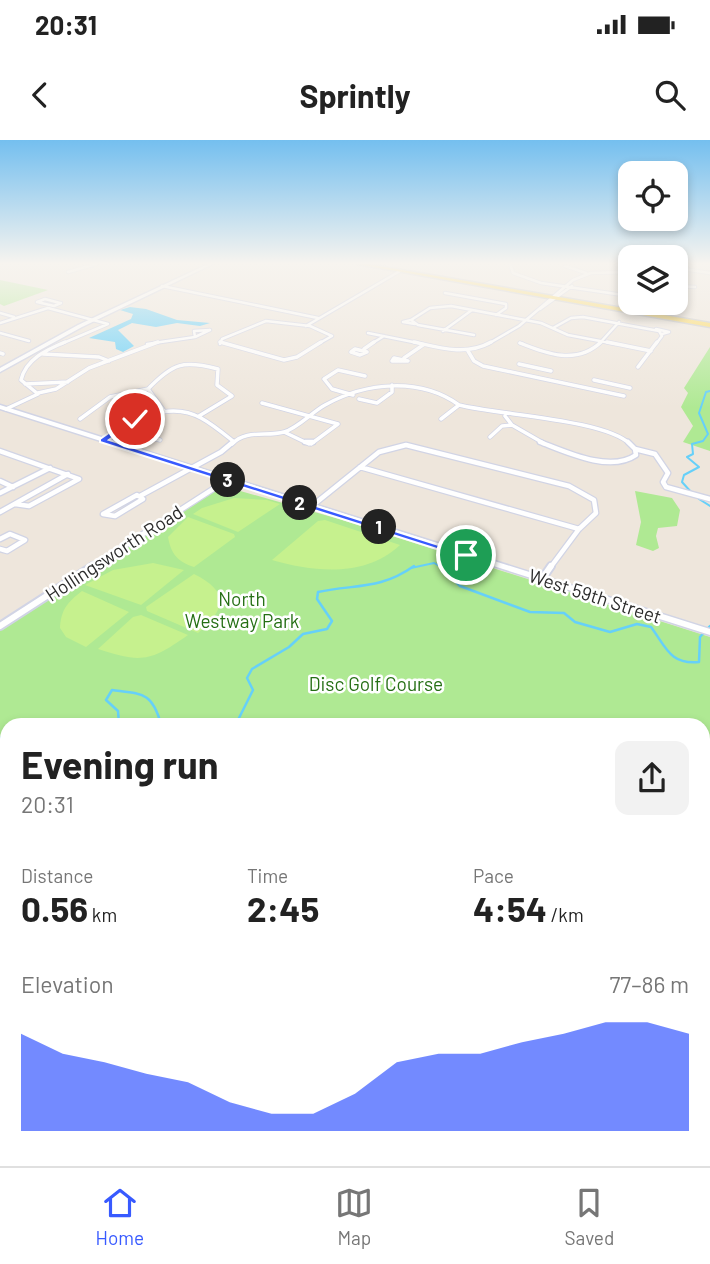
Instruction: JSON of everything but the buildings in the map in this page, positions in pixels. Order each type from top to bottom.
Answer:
[{"type":"main road","points":[[632,312],[709,325]]},
{"type":"street","points":[[0,323],[34,312]]},
{"type":"street","points":[[38,393],[25,384],[21,376],[23,369],[43,354],[107,326],[106,322],[70,312]]},
{"type":"street","points":[[0,368],[106,312]]},
{"type":"street","points":[[288,312],[318,318]]},
{"type":"street","points":[[306,326],[327,330],[332,336],[290,359],[276,360],[249,354],[223,347],[219,341],[259,321],[306,326],[329,312]]},
{"type":"street","points":[[425,312],[413,322],[443,331],[474,335]]},
{"type":"street","points":[[443,331],[469,312]]},
{"type":"street","points":[[481,312],[527,321],[568,335],[651,351]]},
{"type":"street","points":[[496,315],[500,312]]},
{"type":"street","points":[[368,333],[468,351],[485,348],[537,312]]},
{"type":"street","points":[[0,313],[16,317]]},
{"type":"street","points":[[553,328],[573,318],[584,317],[670,332],[662,334],[638,368]]},
{"type":"street","points":[[520,343],[581,356],[600,342],[619,322]]},
{"type":"street","points":[[656,330],[662,334]]},
{"type":"street","points":[[0,333],[30,341]]},
{"type":"street","points":[[363,349],[384,336]]},
{"type":"street","points":[[3,408],[68,382],[92,367],[128,356],[152,342],[195,337]]},
{"type":"street","points":[[404,358],[423,345]]},
{"type":"street","points":[[468,351],[480,365],[624,396]]},
{"type":"street","points":[[43,354],[100,357],[109,361]]},
{"type":"street","points":[[80,419],[110,397],[148,389],[166,369],[188,361],[218,369],[217,385],[232,396],[199,416]]},
{"type":"street","points":[[511,372],[521,363],[553,369],[543,379]]},
{"type":"street","points":[[353,395],[332,389],[324,379],[338,370],[365,376]]},
{"type":"street","points":[[587,388],[598,376]]},
{"type":"street","points":[[594,380],[631,386],[617,402]]},
{"type":"street","points":[[25,384],[68,382]]},
{"type":"street","points":[[284,432],[325,404],[372,386],[393,386],[439,392],[459,405],[505,416],[532,416],[617,436],[631,442],[635,449],[633,457],[601,461],[573,454],[522,434],[505,416]]},
{"type":"street","points":[[359,400],[377,403],[392,392],[393,386]]},
{"type":"street","points":[[148,389],[164,411]]},
{"type":"street","points":[[233,441],[259,432],[284,432],[310,444],[338,424],[262,404]]},
{"type":"street","points":[[441,419],[459,405]]},
{"type":"street","name":"West 59th Street","points":[[3,408],[710,632]]},
{"type":"street","points":[[103,440],[132,420],[164,411],[199,416],[233,441]]},
{"type":"street","points":[[489,437],[502,426],[512,425]]},
{"type":"street","points":[[121,430],[160,440]]},
{"type":"street","points":[[140,496],[142,499],[114,516],[103,514],[131,496],[140,496],[191,468],[201,466],[233,445],[233,441]]},
{"type":"street","points":[[312,506],[379,452],[406,445],[569,486],[588,494],[597,507],[596,513],[579,529],[542,579]]},
{"type":"street","points":[[635,449],[655,454],[668,473],[663,482],[666,487],[710,499]]},
{"type":"street","points":[[0,450],[79,479],[28,507],[15,504]]},
{"type":"street","points":[[360,467],[579,529]]},
{"type":"street","points":[[0,493],[50,468]]},
{"type":"street","points":[[0,512],[68,474]]},
{"type":"street","name":"Hollingsworth Road","points":[[0,626],[227,480]]},
{"type":"street","points":[[0,481],[13,487]]},
{"type":"street","points":[[0,539],[12,534],[25,540],[7,551],[0,549]]},
{"type":"green space","points":[[710,347],[710,451],[683,442],[693,426],[681,407],[688,393],[684,388]]},
{"type":"green space","name":"North Westway Park","points":[[223,486],[339,519],[710,637],[710,718],[0,718],[0,630]]},
{"type":"green space","points":[[635,491],[672,498],[680,510],[677,526],[658,528],[656,536],[659,548],[653,551],[636,545],[641,522]]},
{"type":"green space","points":[[234,498],[267,500],[280,504],[238,532],[193,514],[202,508]]},
{"type":"green space","points":[[188,517],[234,534],[235,537],[194,567],[188,565],[176,557],[168,537]]},
{"type":"green space","points":[[325,520],[400,545],[371,563],[339,569],[305,567],[272,560],[318,521]]},
{"type":"green space","points":[[153,563],[184,570],[141,605],[85,585],[113,570]]},
{"type":"green space","points":[[194,574],[214,587],[220,601],[219,609],[198,633],[147,611],[146,607]]},
{"type":"green space","points":[[82,591],[129,612],[86,647],[66,637],[60,628],[66,606]]},
{"type":"green space","points":[[141,615],[188,635],[164,651],[145,657],[125,657],[98,649],[133,617]]},
{"type":"water","points":[[126,312],[154,312],[177,320],[210,323],[200,326],[177,323],[156,327],[132,323],[118,330],[134,346],[123,352],[116,349],[115,342],[89,338],[131,319],[133,314]]},
{"type":"waterway","points":[[692,493],[682,482],[684,475],[699,467],[687,457],[693,454],[692,444],[703,441],[708,434],[699,413],[706,392],[710,391]]},
{"type":"waterway","points":[[699,499],[710,506]]},
{"type":"waterway","points":[[411,568],[434,563],[441,567]]},
{"type":"waterway","points":[[441,567],[460,586],[530,612],[564,613],[575,622],[610,632],[637,624],[651,627],[665,648],[681,661],[699,662],[700,637],[710,626]]},
{"type":"waterway","points":[[239,718],[253,690],[247,678],[252,669],[289,647],[303,634],[327,629],[332,621],[317,599],[318,592],[379,583],[411,568]]},
{"type":"waterway","points":[[119,718],[118,711],[106,700],[112,690],[145,696],[154,706],[159,718]]},
{"type":"route","points":[[135,419],[103,440],[466,555]]},
{"type":"park label","name":"Disc Golf Course","points":[[376,684]]}]
